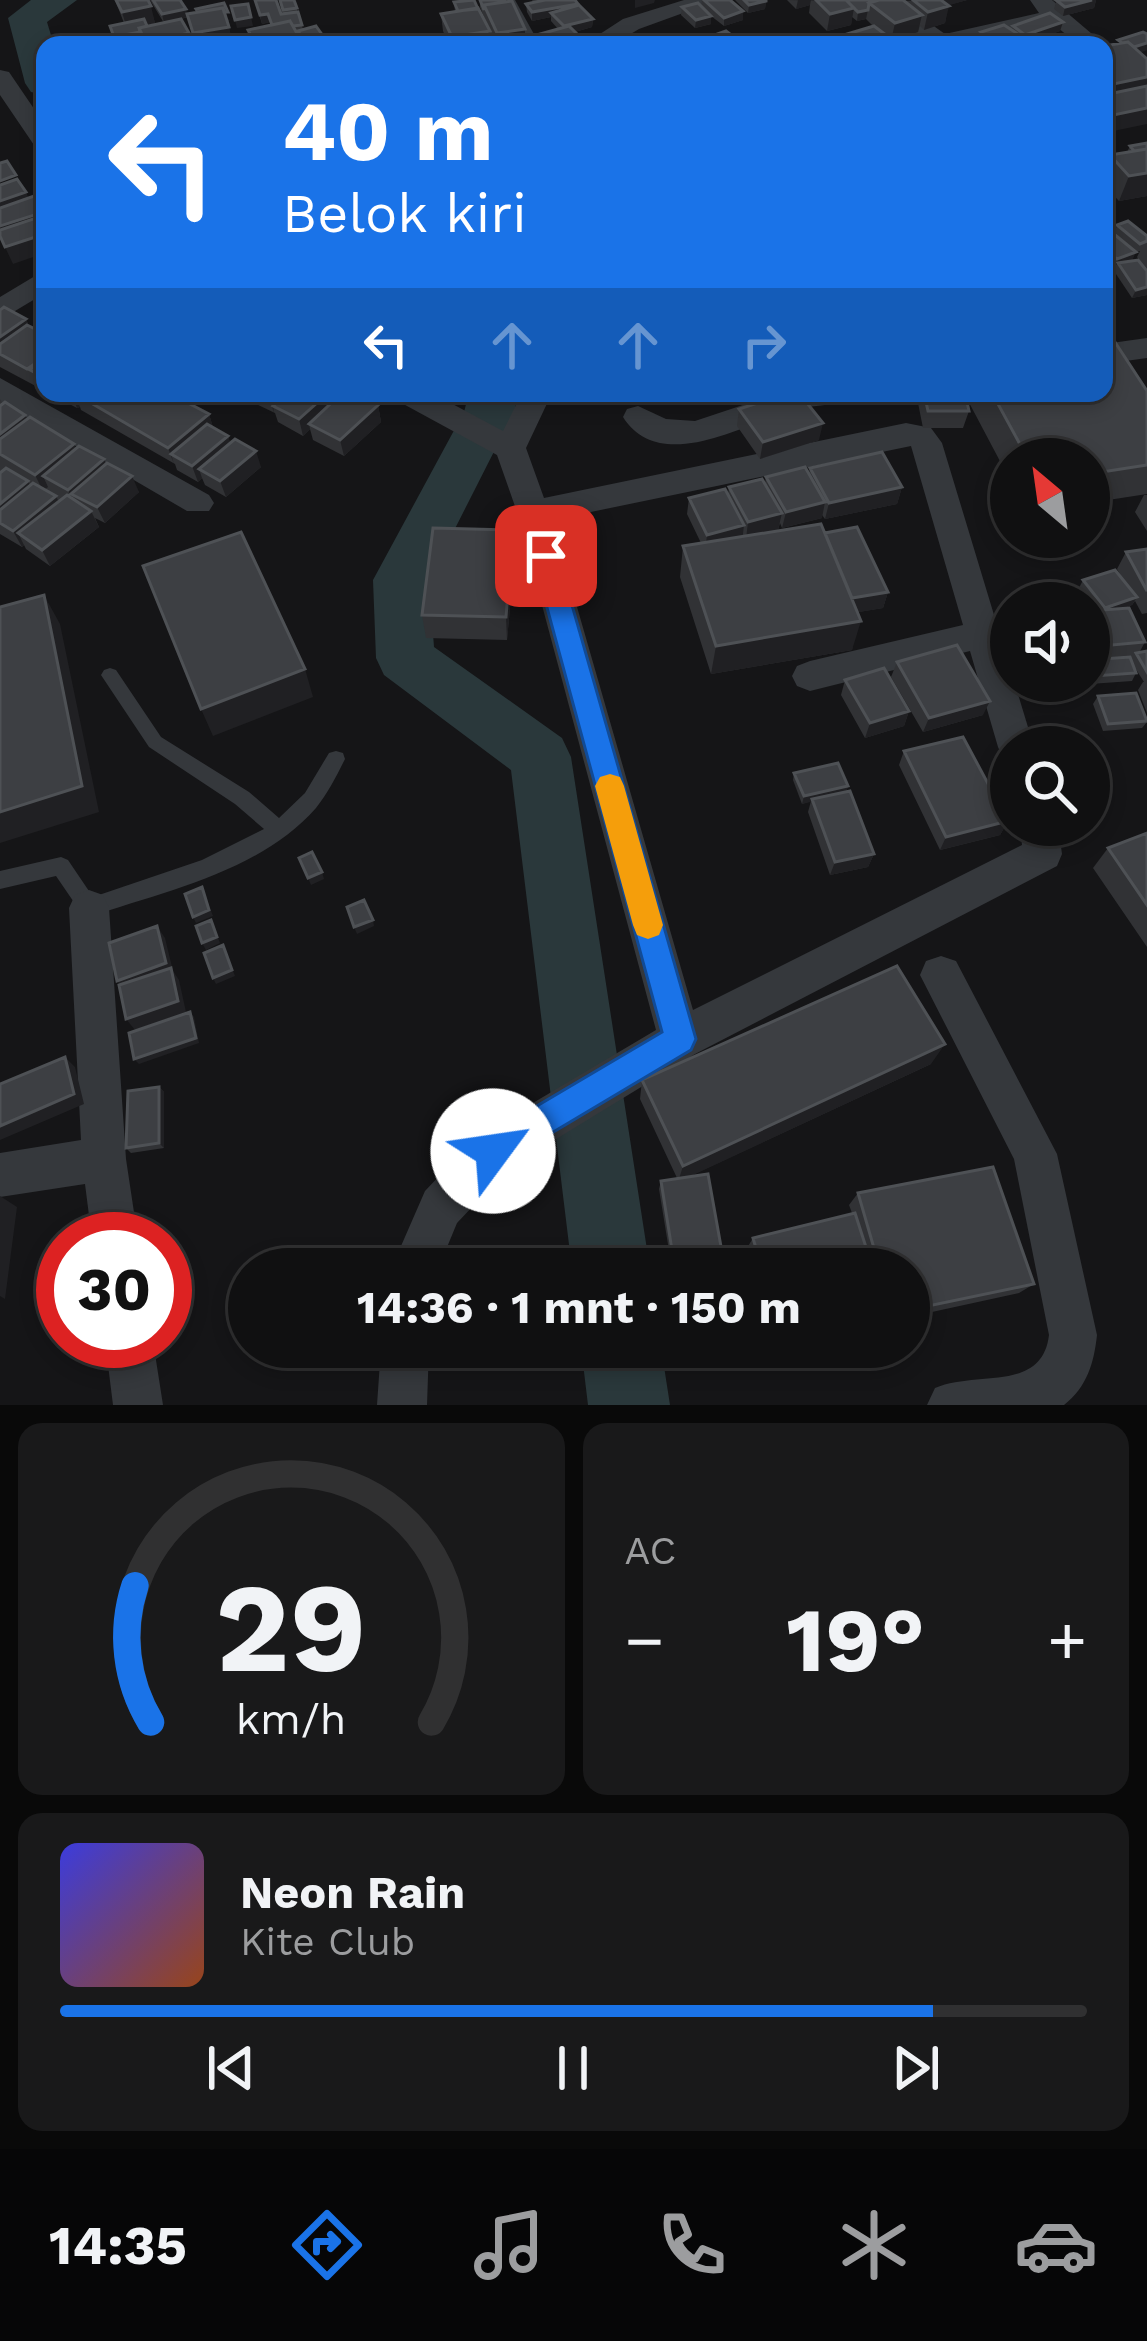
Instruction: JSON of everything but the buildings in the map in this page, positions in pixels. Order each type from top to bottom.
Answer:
[{"type":"street","points":[[504,0],[523,36]]},
{"type":"street","points":[[610,36],[631,24],[708,0]]},
{"type":"street","points":[[881,0],[932,36]]},
{"type":"street","points":[[982,36],[1047,8],[1082,36]]},
{"type":"street","points":[[0,77],[36,130]]},
{"type":"street","points":[[0,311],[36,285]]},
{"type":"street","points":[[1113,353],[1147,348]]},
{"type":"street","points":[[0,388],[198,503]]},
{"type":"street","points":[[423,402],[504,444],[533,512],[680,1039]]},
{"type":"street","points":[[504,444],[531,402]]},
{"type":"street","points":[[638,418],[668,434],[694,434],[774,402]]},
{"type":"street","points":[[533,512],[906,434],[920,436],[926,443],[1010,726]]},
{"type":"street","points":[[810,676],[982,634]]},
{"type":"street","points":[[423,1248],[441,1207],[493,1151],[680,1039],[1043,854],[1042,846]]},
{"type":"street","points":[[89,908],[111,1212]]},
{"type":"street","points":[[941,975],[1035,1154],[1073,1335],[1073,1363],[1063,1384],[1046,1394],[952,1405]]},
{"type":"street","points":[[0,1175],[104,1159]]},
{"type":"street","points":[[133,1368],[138,1405]]},
{"type":"street","points":[[402,1405],[404,1368]]},
{"type":"lane","points":[[110,676],[155,742],[242,798],[279,830]]},
{"type":"lane","points":[[0,880],[61,866],[89,908],[236,854],[279,830],[311,802],[336,759]]},
{"type":"waterway","points":[[36,50],[27,18],[58,0]]},
{"type":"waterway","points":[[492,402],[401,580],[405,658],[540,757],[608,1248]]},
{"type":"waterway","points":[[624,1368],[629,1405]]},
{"type":"slow traffic","points":[[610,786],[648,925]]},
{"type":"route","points":[[493,1151],[680,1039],[546,556]]}]
